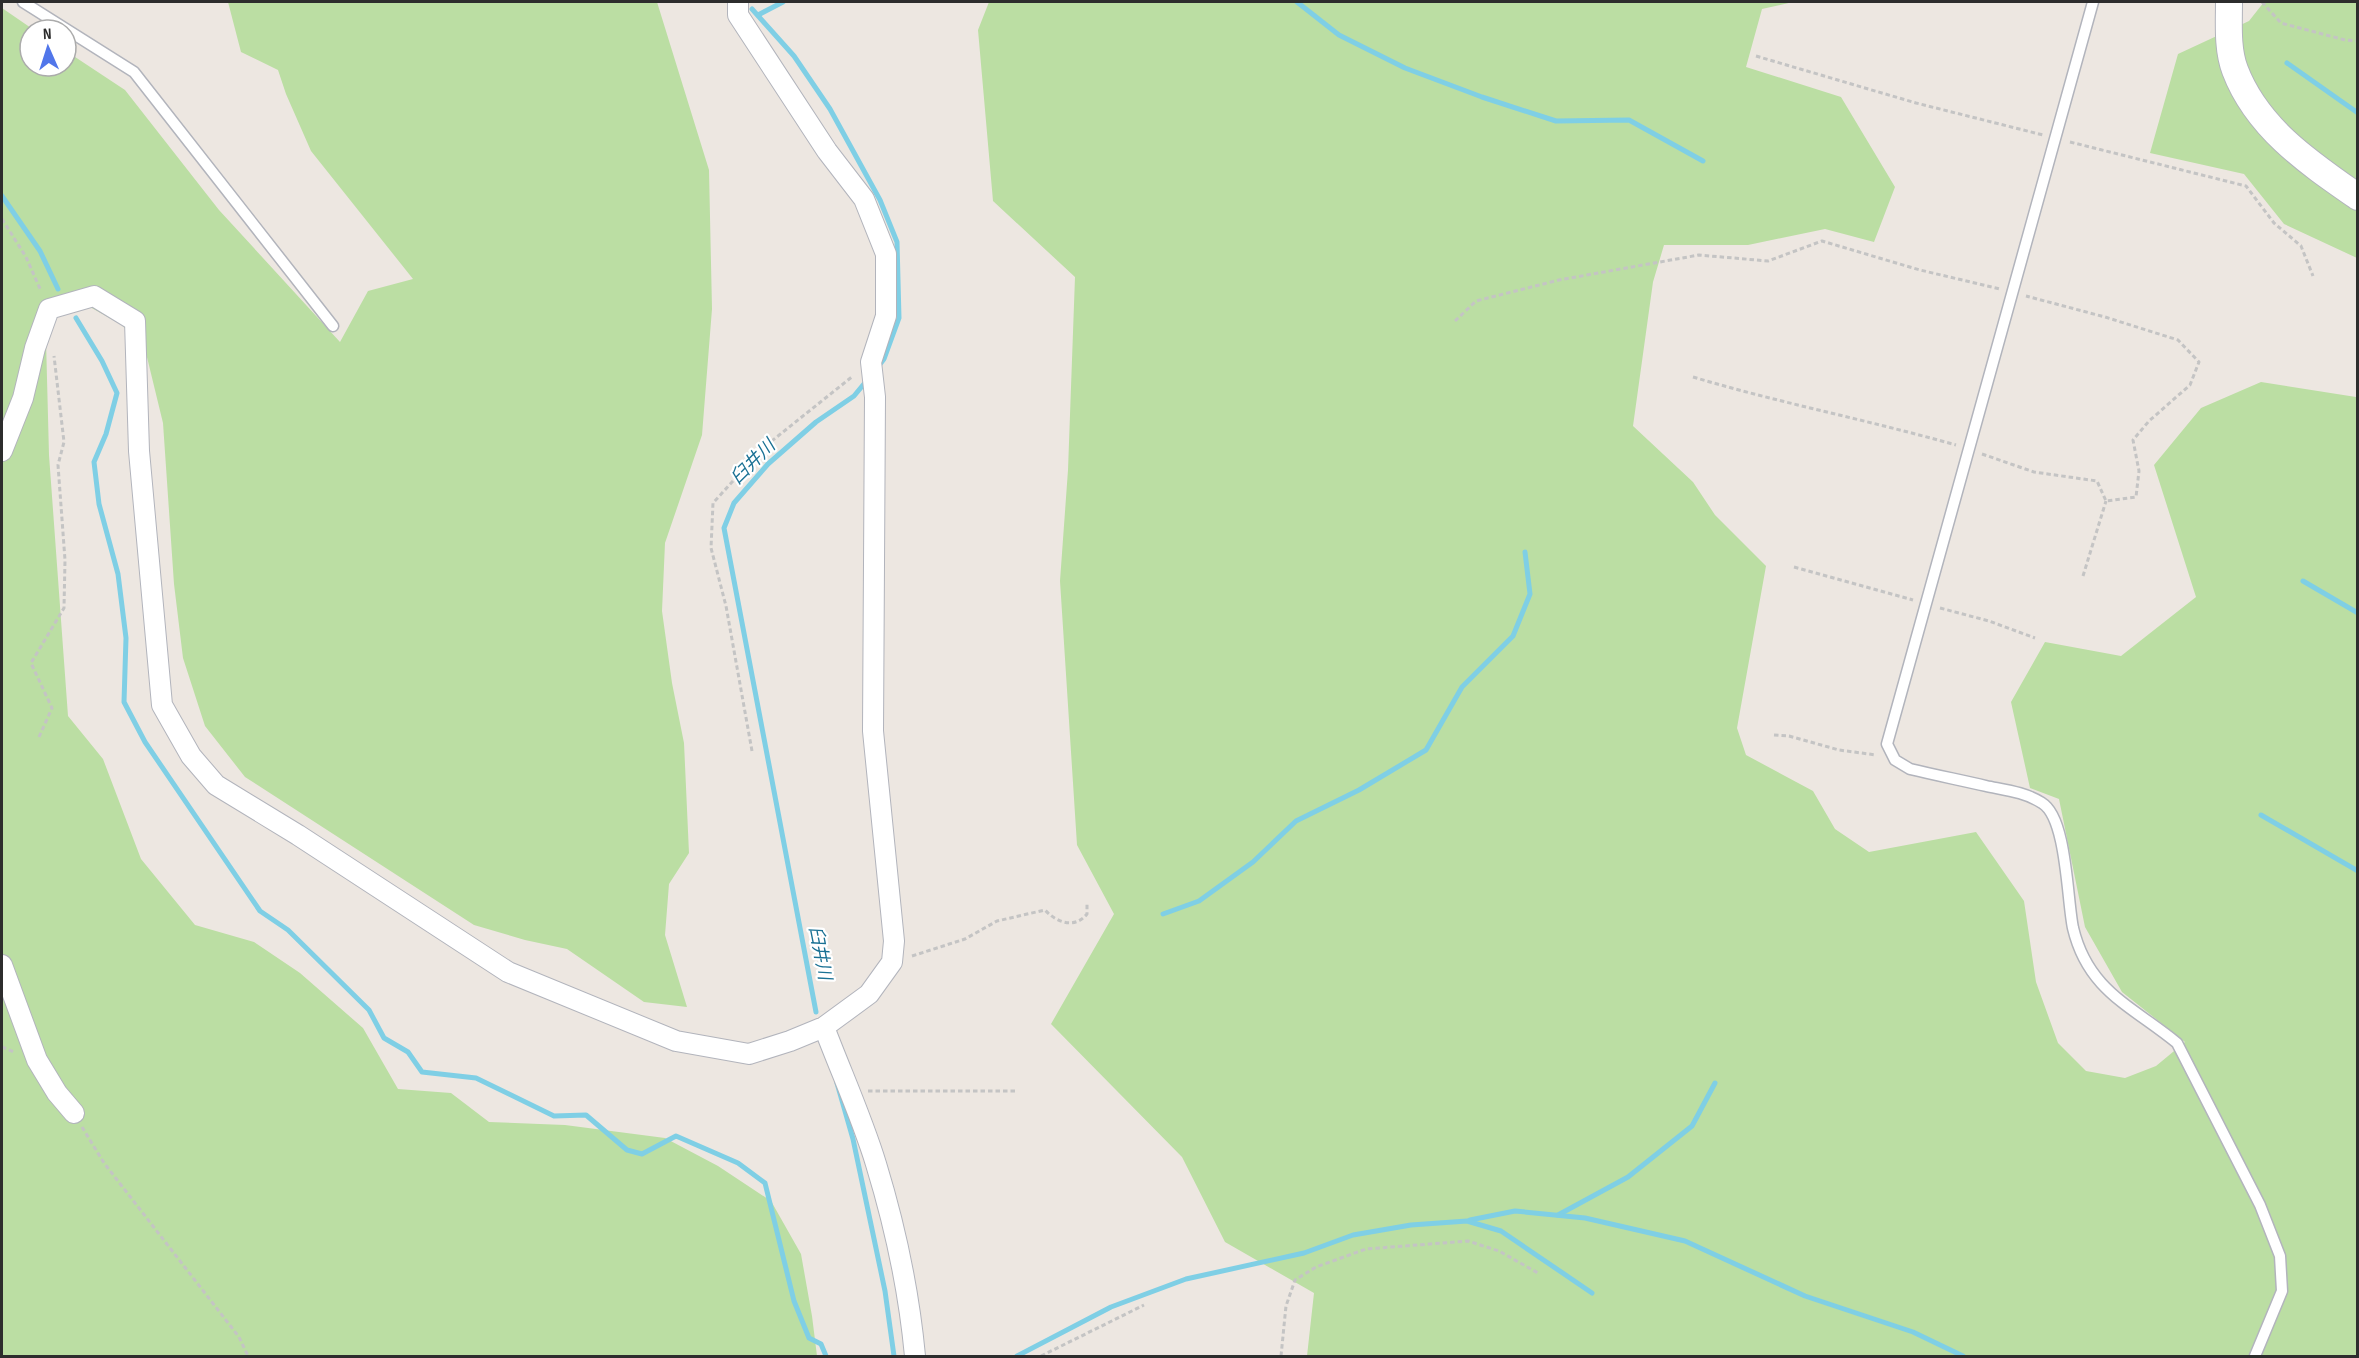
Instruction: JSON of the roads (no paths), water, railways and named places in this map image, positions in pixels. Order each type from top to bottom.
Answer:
[{"type":"street","points":[[2,451],[23,398],[35,348],[49,309],[94,296],[135,321],[139,451],[162,705],[191,756],[216,785],[298,835],[508,972],[676,1041],[749,1054],[824,1027],[869,994],[892,962],[894,941],[873,731],[874,397],[871,362],[886,316],[886,254],[864,199],[826,151],[738,15],[738,2]]},
{"type":"street","points":[[2229,2],[2229,41],[2234,69],[2255,111],[2285,142],[2319,170],[2358,197]]},
{"type":"street","points":[[2,965],[37,1060],[57,1093],[74,1113]]},
{"type":"street","points":[[824,1027],[876,1163],[898,1247],[915,1356]]},
{"type":"lane","points":[[23,2],[134,72],[333,326]]},
{"type":"lane","points":[[2093,2],[1887,744],[1895,760],[1910,769],[2021,793],[2044,804],[2055,820],[2062,846],[2073,930],[2084,956],[2097,981],[2114,998],[2155,1025],[2177,1043],[2260,1205],[2280,1256],[2282,1291],[2255,1356]]},
{"type":"waterway","points":[[758,15],[783,2]]},
{"type":"waterway","points":[[1297,2],[1339,35],[1405,68],[1482,97],[1556,121],[1629,120],[1703,161]]},
{"type":"waterway","name":"臼井川","points":[[752,9],[794,56],[830,109],[880,200],[897,242],[899,318],[884,359],[877,368]]},
{"type":"waterway","points":[[2287,63],[2358,113]]},
{"type":"waterway","points":[[2,196],[40,251],[58,289]]},
{"type":"waterway","points":[[76,318],[102,361],[117,393],[106,434],[94,462],[99,504],[118,574],[126,638],[124,702],[145,742],[260,911],[288,930],[369,1010],[384,1038],[408,1052],[422,1072],[476,1078],[554,1116],[586,1115],[627,1150],[642,1154],[676,1136],[738,1163],[765,1183],[794,1301],[809,1338],[821,1344],[826,1356]]},
{"type":"waterway","name":"臼井川","points":[[816,1012],[724,528],[734,503],[768,464],[816,422],[854,396],[868,379]]},
{"type":"waterway","points":[[1163,914],[1199,901],[1253,862],[1296,821],[1359,790],[1426,750],[1462,687],[1513,636],[1530,594],[1525,552]]},
{"type":"waterway","points":[[2303,581],[2358,613]]},
{"type":"waterway","points":[[2261,815],[2358,871]]},
{"type":"waterway","name":"臼井川","points":[[837,1083],[853,1139],[885,1291],[894,1356]]},
{"type":"waterway","points":[[1558,1215],[1628,1177],[1692,1126],[1715,1083]]},
{"type":"waterway","points":[[1470,1220],[1515,1211],[1585,1218],[1685,1241],[1805,1296],[1913,1332],[1963,1356]]},
{"type":"waterway","points":[[1017,1356],[1111,1307],[1186,1279],[1304,1253],[1353,1235],[1411,1225],[1467,1221],[1501,1231],[1592,1293]]}]
